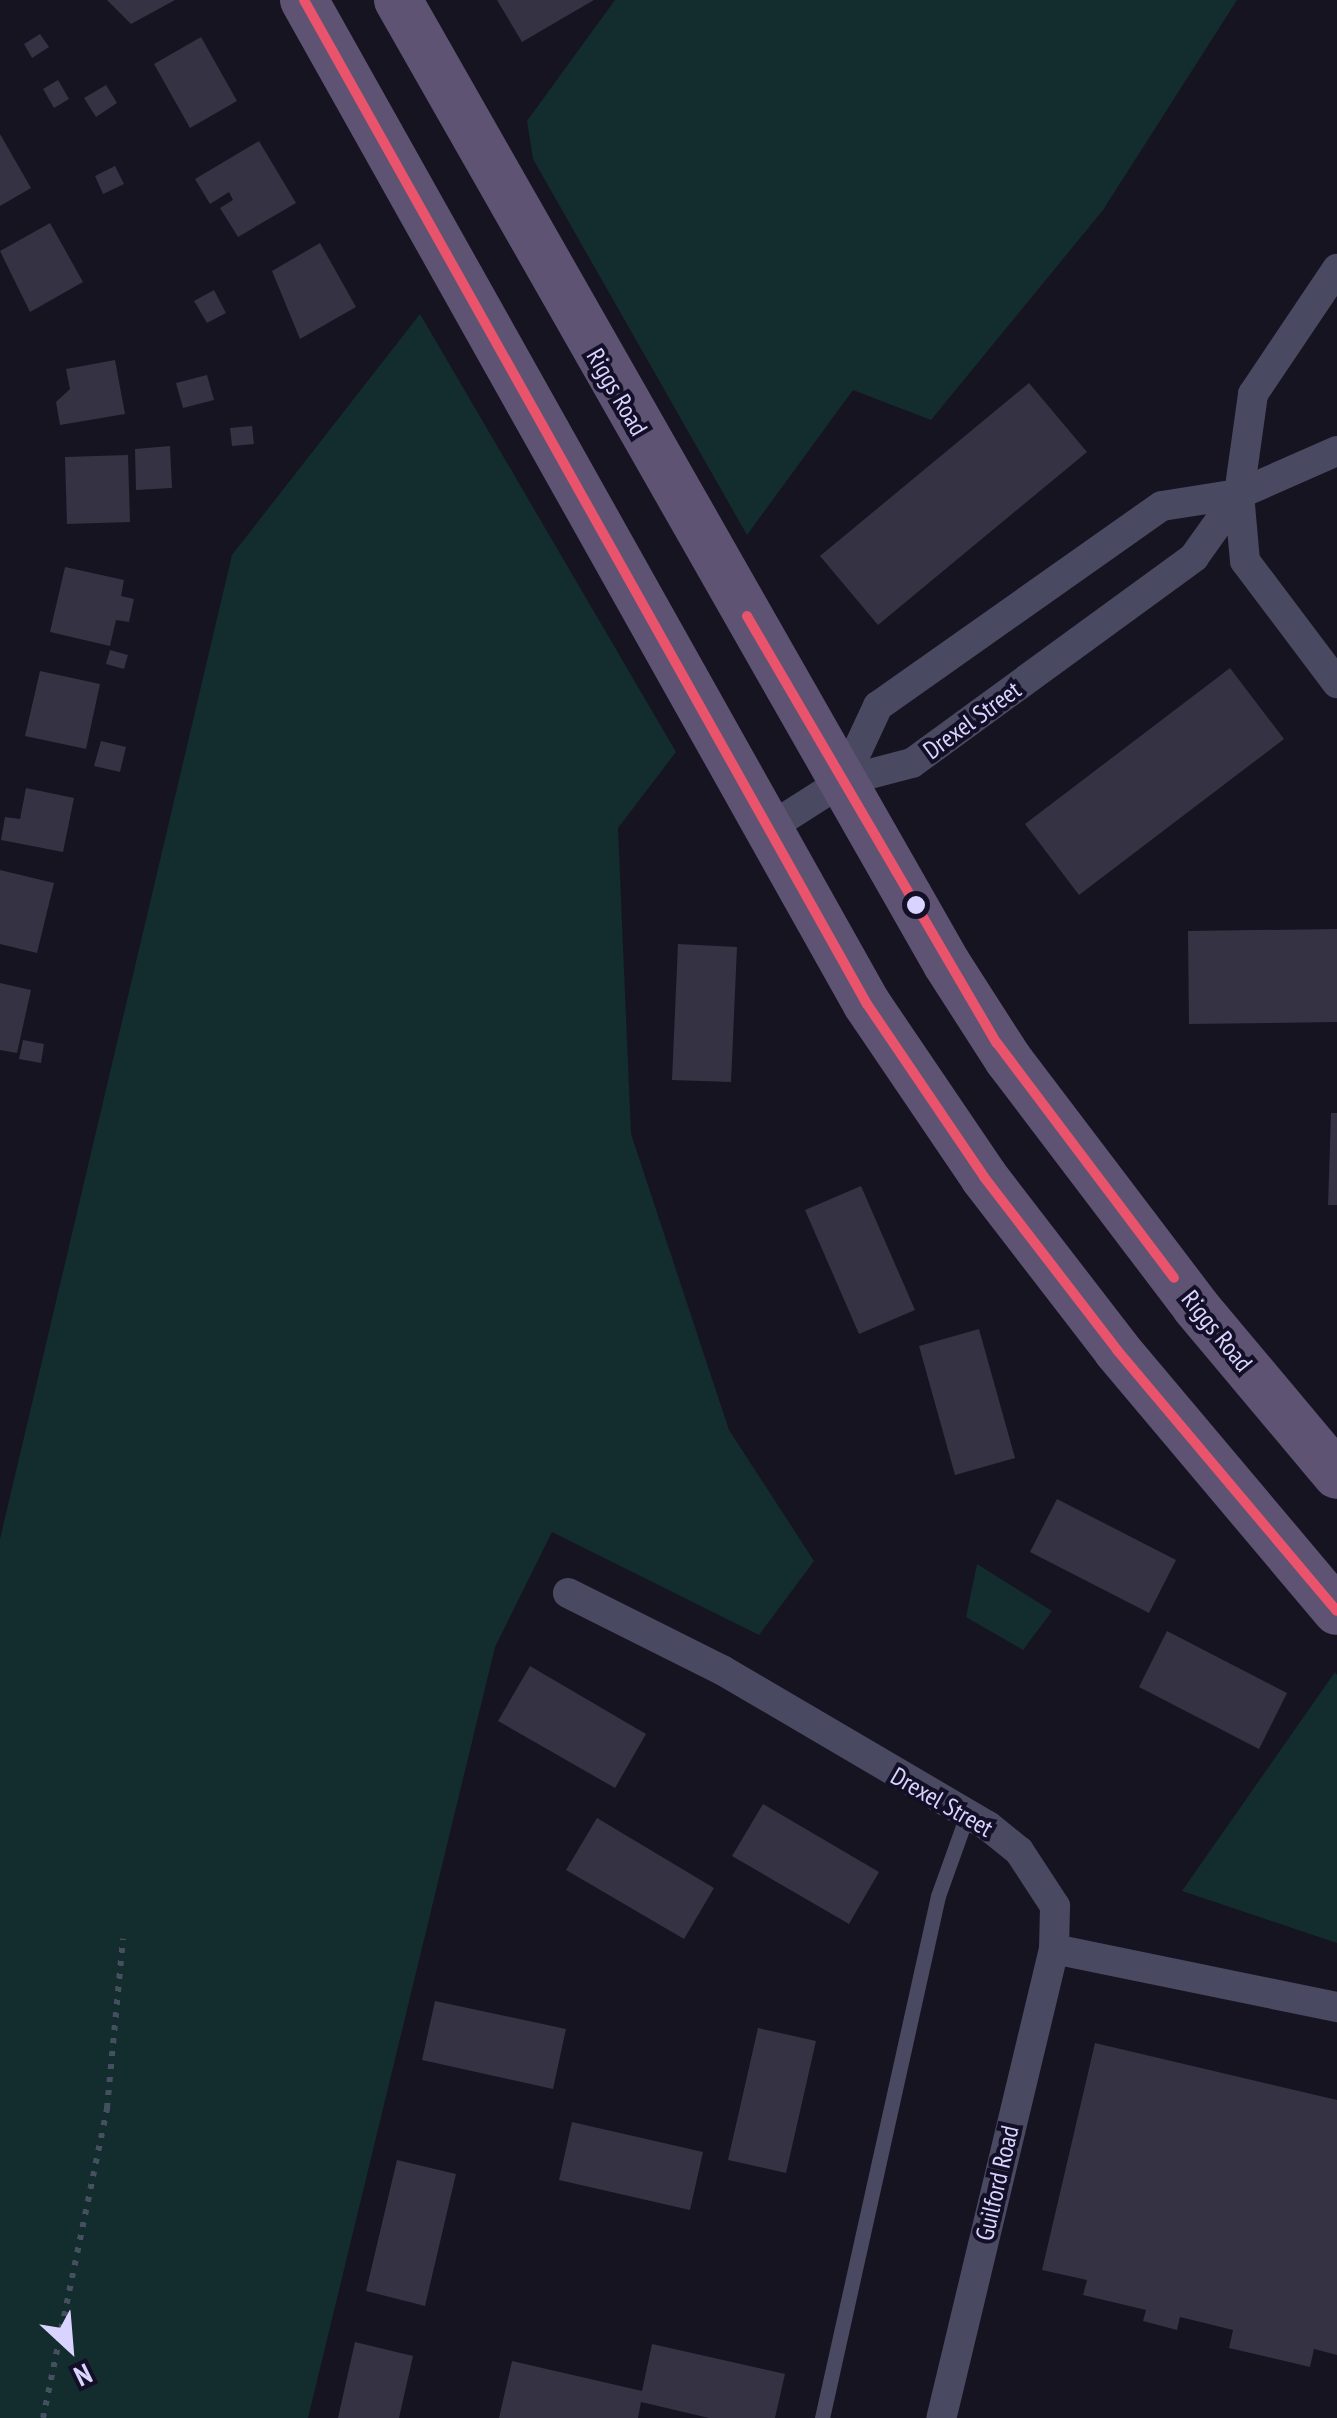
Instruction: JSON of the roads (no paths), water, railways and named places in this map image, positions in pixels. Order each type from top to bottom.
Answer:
[{"type":"main road","points":[[304,0],[866,1004],[972,1161],[1116,1350],[1337,1612]]},
{"type":"main road","name":"Riggs Road","points":[[398,0],[843,781],[1008,1059],[1196,1307],[1337,1474]]},
{"type":"street","name":"Drexel Street","points":[[843,781],[912,764],[1194,557],[1239,494],[1253,394],[1337,269]]},
{"type":"street","points":[[766,830],[843,781],[878,706],[1162,506],[1239,494],[1337,451]]},
{"type":"street","points":[[1239,494],[1246,561],[1337,683]]},
{"type":"street","name":"Drexel Street","points":[[568,1593],[722,1670],[967,1814],[1019,1851],[1055,1906],[1054,1949]]},
{"type":"street","points":[[1054,1949],[1337,2006]]},
{"type":"street","name":"Guilford Road","points":[[941,2418],[1054,1949]]},
{"type":"lane","points":[[822,2418],[938,1896],[967,1814]]}]
